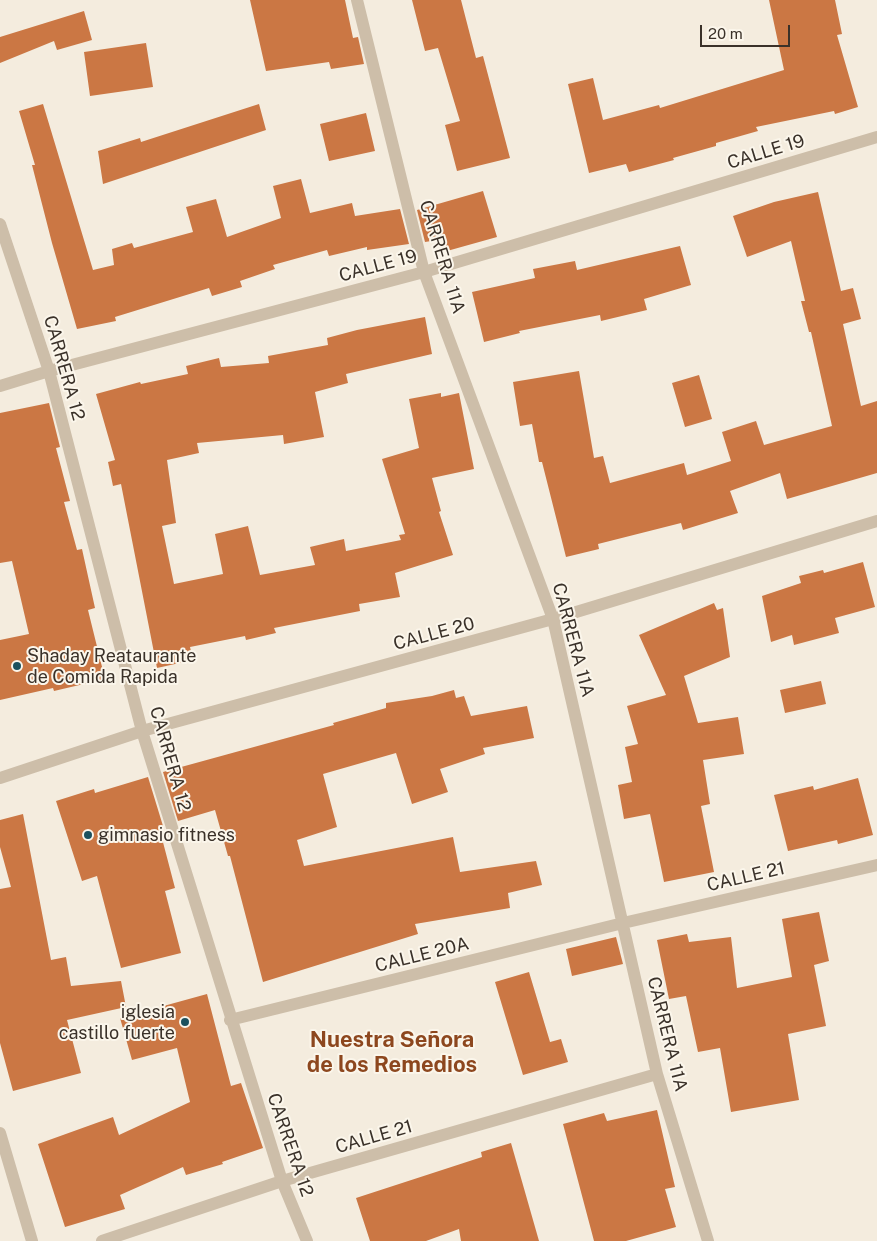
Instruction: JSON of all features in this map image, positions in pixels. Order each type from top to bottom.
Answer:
[{"type":"street","name":"CARRERA 11A","points":[[357,0],[424,272],[553,620],[658,1074],[708,1241]]},
{"type":"street","name":"CALLE 19","points":[[0,386],[49,371],[424,272],[877,136]]},
{"type":"street","name":"CARRERA 12","points":[[0,224],[49,371],[142,732],[230,1020],[282,1181],[307,1241]]},
{"type":"street","name":"CALLE 20","points":[[0,778],[142,732],[553,620],[877,521]]},
{"type":"street","name":"CALLE 21","points":[[623,923],[877,865]]},
{"type":"street","name":"CALLE 20A","points":[[230,1020],[623,923]]},
{"type":"street","name":"CALLE 21","points":[[102,1241],[282,1181],[658,1074]]},
{"type":"street","points":[[0,1133],[32,1241]]},
{"type":"building","points":[[250,0],[345,0],[353,38],[358,37],[364,64],[331,69],[329,62],[266,71]]},
{"type":"building","points":[[412,0],[461,0],[476,58],[483,56],[510,158],[457,171],[445,125],[460,121],[438,48],[425,51]]},
{"type":"building","points":[[769,0],[835,0],[842,34],[837,35],[858,107],[835,114],[834,111],[756,127],[758,131],[716,143],[716,146],[629,172],[626,164],[589,173],[568,84],[593,78],[603,120],[659,105],[660,108],[784,70]]},
{"type":"building","points":[[84,11],[92,40],[57,50],[54,41],[0,63],[0,37]]},
{"type":"building","points":[[146,43],[153,87],[90,96],[84,52]]},
{"type":"building","points":[[43,104],[93,270],[114,265],[112,249],[132,243],[134,248],[193,232],[186,207],[216,199],[227,237],[281,218],[273,186],[301,179],[310,213],[352,203],[355,216],[400,209],[409,244],[367,250],[367,247],[329,256],[327,250],[273,265],[275,269],[240,281],[242,287],[212,296],[209,288],[115,317],[116,321],[77,329],[52,243],[32,165],[35,165],[19,111]]},
{"type":"building","points":[[259,104],[266,130],[103,184],[98,151],[140,138],[141,142]]},
{"type":"building","points":[[366,113],[375,151],[329,161],[320,124]]},
{"type":"building","points":[[483,191],[497,237],[447,251],[444,239],[425,242],[417,210]]},
{"type":"building","points":[[818,192],[841,291],[853,288],[861,319],[843,324],[861,406],[877,401],[877,473],[787,499],[780,473],[730,491],[738,513],[683,530],[681,523],[598,544],[599,549],[566,557],[542,462],[539,462],[532,424],[520,426],[513,382],[579,371],[594,458],[603,456],[610,483],[684,463],[687,475],[731,461],[722,432],[756,421],[764,445],[832,426],[811,332],[809,332],[801,301],[805,301],[791,241],[747,257],[733,216],[774,202]]},
{"type":"building","points":[[680,246],[691,285],[644,299],[647,310],[601,321],[600,315],[519,331],[520,333],[484,342],[472,292],[535,278],[533,269],[575,261],[577,270]]},
{"type":"building","points":[[425,317],[432,354],[346,374],[348,383],[315,392],[324,437],[284,444],[283,435],[197,443],[199,453],[167,460],[176,523],[162,526],[174,584],[223,574],[215,534],[248,526],[260,575],[315,565],[310,547],[344,539],[346,551],[401,540],[399,535],[405,534],[382,459],[419,448],[409,399],[441,393],[441,397],[459,393],[474,469],[432,478],[441,511],[439,512],[453,555],[395,573],[400,597],[359,604],[360,611],[274,628],[276,633],[246,640],[245,636],[190,647],[193,660],[157,668],[121,484],[113,486],[108,462],[115,460],[96,394],[140,382],[141,384],[188,374],[186,366],[219,358],[221,367],[269,363],[268,356],[328,345],[327,338],[357,330]]},
{"type":"building","points":[[699,375],[712,419],[685,427],[672,383]]},
{"type":"building","points":[[49,403],[60,447],[56,448],[70,501],[64,502],[77,550],[82,549],[95,608],[88,610],[105,679],[54,691],[53,688],[0,700],[0,640],[29,634],[12,561],[0,563],[0,413]]},
{"type":"building","points":[[863,562],[875,607],[835,618],[839,633],[794,645],[792,635],[771,642],[762,596],[801,583],[799,576],[823,570],[824,573]]},
{"type":"building","points":[[714,603],[717,610],[723,608],[730,657],[684,676],[698,723],[738,717],[744,754],[703,760],[710,804],[701,806],[714,872],[664,882],[650,814],[624,819],[618,785],[632,782],[625,747],[638,744],[627,706],[666,695],[639,635]]},
{"type":"building","points":[[821,681],[826,704],[785,713],[780,690]]},
{"type":"building","points":[[454,690],[456,698],[464,696],[471,716],[527,706],[534,738],[483,748],[485,754],[440,769],[448,792],[412,804],[396,753],[323,774],[337,827],[297,840],[304,866],[453,837],[460,872],[536,861],[542,885],[508,893],[510,908],[415,924],[418,934],[263,982],[230,856],[228,856],[215,810],[178,821],[163,772],[334,725],[333,723],[386,708],[386,703],[432,696]]},
{"type":"building","points":[[148,777],[163,826],[159,827],[175,888],[165,891],[181,953],[121,968],[97,876],[82,881],[56,801],[94,789],[95,793]]},
{"type":"building","points":[[858,778],[873,835],[838,844],[837,840],[788,851],[774,795],[813,786],[814,790]]},
{"type":"building","points":[[23,814],[51,960],[66,957],[71,986],[121,981],[126,1007],[67,1020],[81,1073],[13,1091],[0,1043],[0,889],[11,887],[0,847],[0,820]]},
{"type":"building","points":[[819,912],[829,961],[814,965],[826,1026],[788,1034],[799,1100],[731,1112],[720,1048],[698,1052],[686,996],[669,999],[657,940],[687,934],[689,942],[731,937],[737,988],[792,977],[782,919]]},
{"type":"building","points":[[616,937],[623,964],[572,976],[566,949]]},
{"type":"building","points":[[529,972],[550,1042],[561,1039],[568,1062],[523,1075],[495,982]]},
{"type":"building","points":[[207,994],[231,1086],[241,1083],[263,1148],[222,1162],[223,1164],[186,1175],[183,1167],[120,1195],[125,1209],[65,1227],[38,1144],[113,1117],[119,1135],[190,1102],[177,1048],[132,1060],[120,1018]]},
{"type":"building","points":[[657,1110],[675,1187],[665,1189],[676,1227],[626,1241],[594,1241],[563,1124],[604,1113],[607,1121]]},
{"type":"building","points":[[511,1143],[539,1241],[461,1241],[459,1229],[426,1241],[370,1241],[356,1198],[482,1157],[481,1152]]},
{"type":"place","name":"Shaday Reataurante de Comida Rapida","points":[[17,666]]},
{"type":"place","name":"gimnasio fitness","points":[[88,835]]},
{"type":"place","name":"iglesia castillo fuerte","points":[[185,1022]]},
{"type":"district","name":"Nuestra Señora de los Remedios","points":[[392,1052]]}]
